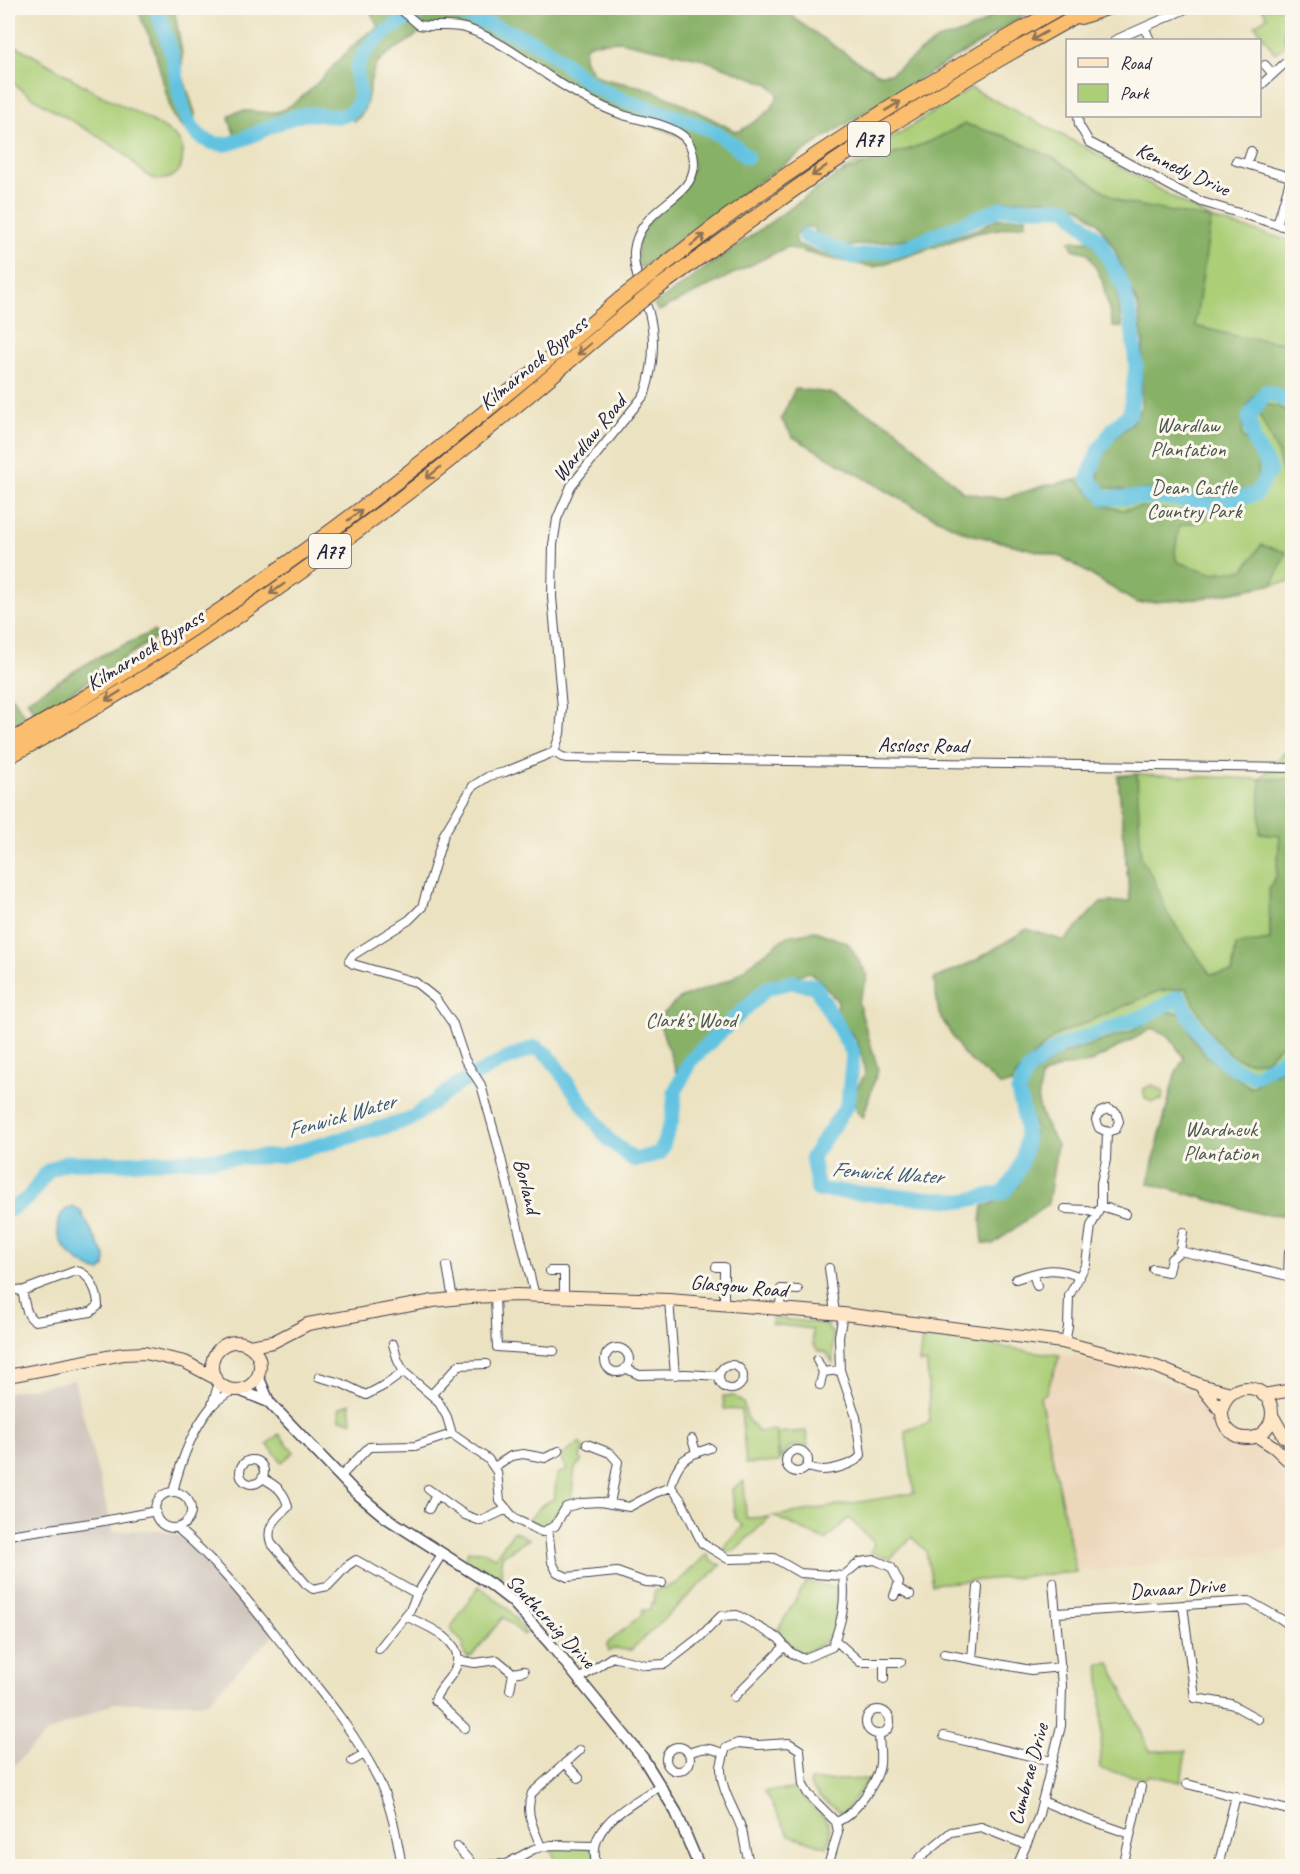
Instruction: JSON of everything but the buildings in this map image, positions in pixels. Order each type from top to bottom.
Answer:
[{"type":"highway","name":"A77","points":[[1033,22],[1049,8]]},
{"type":"highway","name":"Kilmarnock Bypass","points":[[8,741],[129,670],[260,584],[399,482],[620,299],[737,209],[838,141],[1059,8]]},
{"type":"highway","name":"Kilmarnock Bypass","points":[[8,757],[109,699],[201,641],[308,567],[436,471],[659,287],[852,149],[972,74],[1090,8]]},
{"type":"highway","name":"A77","points":[[1066,21],[1107,8]]},
{"type":"main road","name":"Glasgow Road","points":[[249,1346],[273,1342],[308,1324],[453,1299],[495,1296],[564,1296],[669,1300],[839,1313],[1065,1343],[1157,1367],[1200,1385],[1231,1394]]},
{"type":"main road","name":"Glasgow Road","points":[[259,1362],[273,1342]]},
{"type":"main road","points":[[8,1376],[123,1354],[145,1353],[185,1362],[217,1380],[223,1386],[236,1390],[248,1387],[258,1376],[259,1362],[249,1346],[230,1343],[222,1347],[212,1363],[217,1380]]},
{"type":"main road","points":[[185,1362],[215,1355]]},
{"type":"main road","name":"Glasgow Road","points":[[1200,1385],[1221,1411]]},
{"type":"main road","points":[[1293,1390],[1271,1411],[1265,1430],[1257,1436],[1246,1438],[1230,1432],[1225,1426],[1221,1411],[1223,1404],[1231,1394],[1237,1390],[1251,1388],[1263,1395],[1271,1411],[1284,1436],[1293,1444]]},
{"type":"main road","points":[[1263,1395],[1293,1390]]},
{"type":"main road","points":[[1257,1436],[1293,1464]]},
{"type":"street","name":"Wardlaw Road","points":[[399,8],[419,25],[467,28],[490,38],[592,103],[671,128],[689,142],[694,158],[693,173],[688,184],[647,219],[639,232],[635,248],[635,264],[651,321],[653,342],[650,377],[645,394],[571,486],[560,508],[554,529],[552,597],[562,708],[561,734],[554,752]]},
{"type":"street","points":[[1118,39],[1188,8]]},
{"type":"street","points":[[1145,28],[1150,39]]},
{"type":"street","points":[[1261,85],[1284,64]]},
{"type":"street","points":[[1265,65],[1272,73]]},
{"type":"street","name":"Kennedy Drive","points":[[1078,117],[1079,125],[1089,142],[1202,202],[1293,229]]},
{"type":"street","points":[[1247,163],[1251,151]]},
{"type":"street","points":[[1236,161],[1291,175],[1277,225]]},
{"type":"street","name":"Assloss Road","points":[[554,752],[567,758],[1293,768]]},
{"type":"street","name":"Borland","points":[[535,1296],[481,1085],[465,1060],[453,1024],[435,998],[415,982],[349,961],[353,955],[409,920],[422,907],[444,834],[472,786],[484,778],[554,752]]},
{"type":"street","points":[[1065,1343],[1069,1296],[1086,1264],[1091,1226],[1099,1210],[1106,1160],[1107,1132]]},
{"type":"street","points":[[1065,1209],[1126,1214]]},
{"type":"street","points":[[1153,1269],[1168,1272],[1171,1259],[1180,1251],[1183,1233]]},
{"type":"street","points":[[1180,1251],[1290,1277],[1289,1252]]},
{"type":"street","points":[[447,1266],[453,1299]]},
{"type":"street","points":[[716,1266],[724,1267],[724,1304]]},
{"type":"street","points":[[807,1467],[822,1470],[854,1463],[861,1455],[856,1417],[840,1370],[839,1313],[829,1268]]},
{"type":"street","points":[[1016,1279],[1046,1269],[1059,1269],[1080,1277]]},
{"type":"street","points":[[8,1288],[22,1291],[75,1271],[81,1271],[87,1276],[98,1296],[98,1306],[91,1312],[35,1321],[31,1320],[28,1314],[22,1291]]},
{"type":"street","points":[[550,1271],[564,1271],[564,1296]]},
{"type":"street","points":[[1033,1274],[1037,1286]]},
{"type":"street","points":[[780,1308],[781,1289],[798,1290]]},
{"type":"street","points":[[495,1296],[497,1347],[554,1351]]},
{"type":"street","points":[[669,1300],[675,1375]]},
{"type":"street","points":[[393,1344],[404,1372],[438,1401],[447,1417],[452,1434],[488,1459],[494,1467],[497,1472],[500,1501],[514,1519],[542,1532],[555,1526],[566,1507],[582,1503],[629,1507],[671,1487]]},
{"type":"street","points":[[817,1360],[824,1371],[820,1385]]},
{"type":"street","points":[[431,1395],[459,1365],[486,1364]]},
{"type":"street","points":[[625,1368],[639,1376],[719,1376]]},
{"type":"street","points":[[824,1371],[840,1370]]},
{"type":"street","points":[[319,1377],[341,1383],[366,1395],[404,1372]]},
{"type":"street","name":"Southcraig Drive","points":[[258,1376],[269,1402],[340,1477],[385,1517],[486,1580],[512,1601],[643,1758],[676,1812],[699,1866]]},
{"type":"street","points":[[212,1405],[217,1380]]},
{"type":"street","points":[[174,1492],[178,1472],[200,1421],[212,1405],[236,1390]]},
{"type":"street","name":"Southcraig Drive","points":[[236,1390],[269,1402]]},
{"type":"street","points":[[340,1477],[369,1447],[415,1446],[452,1434]]},
{"type":"street","points":[[692,1439],[696,1452]]},
{"type":"street","points":[[587,1444],[610,1453],[618,1462],[610,1504]]},
{"type":"street","points":[[671,1487],[678,1466],[688,1455],[710,1448]]},
{"type":"street","points":[[494,1467],[511,1456],[523,1454],[544,1458],[559,1451]]},
{"type":"street","points":[[262,1478],[276,1485],[286,1497],[288,1507],[271,1524],[268,1535],[271,1543],[306,1584],[313,1589],[328,1586],[356,1560],[417,1594]]},
{"type":"street","points":[[671,1487],[681,1500],[702,1543],[728,1559],[774,1558],[800,1573],[843,1576],[860,1562],[875,1560],[891,1567],[899,1582],[895,1592],[910,1594]]},
{"type":"street","points":[[428,1489],[465,1515],[481,1521],[507,1509]]},
{"type":"street","points":[[177,1528],[186,1523],[191,1510],[186,1498],[174,1492],[159,1500],[156,1511],[160,1522],[165,1526],[177,1528],[191,1540],[260,1616],[333,1708],[364,1754],[380,1783],[389,1807],[402,1866]]},
{"type":"street","points":[[429,1509],[436,1495]]},
{"type":"street","points":[[8,1535],[156,1511]]},
{"type":"street","points":[[548,1529],[552,1562],[557,1572],[567,1577],[617,1572],[645,1582],[662,1583]]},
{"type":"street","points":[[379,1649],[405,1616],[442,1554]]},
{"type":"street","points":[[579,1679],[612,1657],[646,1665],[664,1664],[700,1637],[722,1616],[737,1615],[778,1638],[790,1652],[803,1659],[832,1647],[842,1620],[845,1589],[843,1576]]},
{"type":"street","name":"Cumbrae Drive","points":[[1017,1866],[1038,1818],[1061,1726],[1060,1667],[1053,1582]]},
{"type":"street","points":[[972,1659],[978,1587]]},
{"type":"street","name":"Davaar Drive","points":[[1057,1614],[1249,1601],[1293,1627]]},
{"type":"street","points":[[1183,1605],[1195,1698],[1231,1704],[1258,1719]]},
{"type":"street","points":[[405,1616],[440,1632],[451,1643],[458,1656],[456,1668],[438,1690],[435,1700],[465,1728]]},
{"type":"street","points":[[835,1640],[860,1662],[901,1662]]},
{"type":"street","points":[[734,1697],[785,1646]]},
{"type":"street","points":[[944,1654],[1031,1670],[1060,1667]]},
{"type":"street","points":[[457,1660],[475,1663],[497,1660],[513,1673],[524,1671]]},
{"type":"street","points":[[884,1662],[884,1679]]},
{"type":"street","points":[[510,1690],[513,1673]]},
{"type":"street","points":[[836,1822],[850,1815],[875,1779],[880,1764],[879,1734]]},
{"type":"street","points":[[944,1736],[1052,1761]]},
{"type":"street","points":[[751,1866],[746,1856],[742,1830],[722,1778],[721,1767],[726,1748],[738,1743],[758,1745],[789,1743],[800,1750],[803,1785],[808,1794],[836,1822],[838,1832],[828,1866]]},
{"type":"street","points":[[689,1753],[711,1748],[724,1754]]},
{"type":"street","points":[[541,1847],[528,1812],[528,1803],[532,1793],[580,1750]]},
{"type":"street","points":[[352,1761],[364,1754]]},
{"type":"street","points":[[565,1763],[579,1778]]},
{"type":"street","points":[[1187,1784],[1293,1811]]},
{"type":"street","points":[[597,1866],[594,1846],[600,1832],[614,1816],[661,1785]]},
{"type":"street","points":[[1124,1863],[1141,1787]]},
{"type":"street","points":[[1218,1866],[1236,1796]]},
{"type":"street","points":[[1042,1801],[1130,1834]]},
{"type":"street","points":[[913,1866],[951,1832],[981,1827],[1026,1845]]},
{"type":"street","points":[[458,1847],[473,1866],[486,1866],[506,1864],[541,1847],[562,1844],[594,1846]]},
{"type":"shaded area","points":[[1060,1355],[1127,1369],[1194,1394],[1213,1415],[1226,1438],[1259,1450],[1292,1481],[1292,1549],[1273,1553],[1076,1572],[1040,1396],[1047,1393]]},
{"type":"shaded area","points":[[74,1380],[113,1531],[160,1530],[191,1540],[275,1634],[206,1703],[114,1703],[47,1733],[8,1771],[8,1392]]},
{"type":"green space","points":[[138,8],[174,8],[182,53],[182,74],[195,113],[192,129],[184,129],[172,115],[153,44]]},
{"type":"green space","points":[[368,8],[783,8],[799,22],[880,74],[891,73],[937,40],[976,27],[1003,8],[1035,8],[798,155],[646,265],[636,269],[639,232],[677,194],[694,166],[684,137],[608,109],[467,28],[423,26],[414,37],[387,54],[376,65],[364,110],[354,121],[348,113],[337,116],[298,115],[237,141],[229,119],[230,115],[241,111],[274,112],[291,105],[313,87],[353,45],[379,27]],"holes":[[[619,41],[699,58],[769,84],[778,94],[776,101],[758,120],[740,131],[735,131],[677,101],[643,87],[603,79],[593,73],[584,59],[586,46],[593,43]]]},
{"type":"green space","points":[[1262,8],[1286,8],[1292,12],[1284,28],[1287,45],[1275,53],[1255,25],[1267,17]]},
{"type":"green space","points":[[8,42],[95,92],[142,115],[176,137],[181,144],[182,164],[176,174],[159,180],[150,177],[109,143],[50,108],[8,79]]},
{"type":"green space","name":"Dean Castle Country Park","points":[[971,88],[1083,146],[1211,219],[1292,241],[1292,581],[1196,599],[1137,603],[1062,557],[993,540],[1043,486],[1098,476],[1098,467],[1110,443],[1133,422],[1141,407],[1143,342],[1138,306],[1114,248],[1098,223],[1081,208],[1042,199],[1001,201],[919,237],[843,247],[819,235],[796,204],[886,142]]},
{"type":"green space","name":"Wardlaw Plantation","points":[[965,124],[1008,137],[1055,159],[1121,202],[1211,219],[1195,326],[1236,336],[1292,344],[1292,395],[1267,387],[1254,396],[1245,413],[1242,436],[1259,458],[1258,480],[1252,488],[1209,500],[1181,492],[1156,489],[1130,491],[1104,487],[1099,484],[1098,467],[1110,443],[1133,422],[1141,407],[1143,342],[1138,306],[1114,248],[1098,223],[1081,208],[1042,199],[1001,201],[919,237],[843,247],[819,235],[813,227],[804,227],[795,236],[797,244],[821,253],[867,261],[907,252],[977,229],[997,219],[1026,217],[1026,224],[977,233],[874,267],[822,257],[787,247],[659,311],[654,305],[837,175],[929,142]]},
{"type":"green space","points":[[1069,241],[1091,241],[1116,282],[1122,327],[1113,327],[1102,280],[1088,253],[1073,249]]},
{"type":"green space","points":[[795,389],[830,393],[894,427],[963,492],[1002,499],[1043,486],[1078,481],[1103,505],[1121,510],[1141,507],[1186,513],[1211,511],[1204,520],[1179,526],[1175,552],[1177,562],[1211,573],[1244,570],[1261,545],[1286,552],[1273,584],[1196,599],[1137,603],[1062,557],[966,533],[913,506],[793,437],[781,419]]},
{"type":"green space","points":[[1265,404],[1279,407],[1292,416],[1292,474],[1285,481],[1277,452],[1259,414]]},
{"type":"green space","points":[[154,631],[157,637],[36,715],[27,700],[98,657]]},
{"type":"green space","points":[[8,691],[27,719],[14,726],[8,717]]},
{"type":"green space","points":[[1292,745],[1292,1215],[1262,1214],[1148,1183],[1175,1075],[1184,1058],[1169,1036],[1153,1028],[1089,1063],[1060,1067],[1041,1076],[1039,1091],[1025,1091],[1010,1084],[1000,1085],[964,1055],[939,1014],[934,979],[975,961],[1027,929],[1064,941],[1100,903],[1130,901],[1118,776],[1137,774],[1260,779]]},
{"type":"green space","points":[[1137,774],[1141,859],[1153,877],[1168,915],[1210,974],[1232,973],[1236,945],[1270,940],[1269,889],[1276,877],[1280,836],[1260,834],[1260,779],[1292,779],[1292,1045],[1281,1045],[1264,1061],[1245,1061],[1234,1056],[1217,1041],[1186,988],[1159,991],[1055,1036],[1024,1065],[1010,1084],[1000,1085],[964,1055],[939,1014],[934,979],[975,961],[1027,929],[1064,941],[1100,903],[1130,901],[1118,776]]},
{"type":"green space","name":"Clark's Wood","points":[[815,931],[848,943],[868,976],[858,1002],[878,1069],[863,1118],[857,1112],[854,1092],[865,1075],[860,1048],[836,1015],[838,1002],[821,981],[809,972],[771,983],[745,999],[719,1028],[690,1052],[676,1072],[658,1019],[679,999],[731,979],[787,936]]},
{"type":"green space","name":"Wardneuk Plantation","points":[[1165,1012],[1179,1013],[1186,1020],[1193,1038],[1206,1056],[1251,1088],[1267,1076],[1292,1066],[1292,1215],[1262,1214],[1148,1183],[1175,1075],[1184,1058],[1169,1036],[1153,1028],[1089,1063],[1061,1067],[1041,1076],[1038,1103],[1044,1121],[1057,1145],[1048,1204],[993,1244],[983,1243],[981,1221],[983,1206],[992,1204],[1018,1186],[1031,1153],[1035,1128],[1028,1109],[1025,1091],[1033,1076],[1060,1055],[1133,1031]]},
{"type":"green space","points":[[1152,1085],[1163,1091],[1162,1100],[1151,1102],[1145,1098],[1143,1089]]},
{"type":"green space","points":[[772,1318],[827,1324],[833,1334],[833,1363],[826,1352],[819,1351],[813,1344],[812,1329],[772,1324]]},
{"type":"green space","points":[[922,1336],[1060,1355],[1046,1393],[1040,1397],[1076,1572],[932,1584],[926,1551],[912,1537],[890,1559],[871,1552],[874,1543],[849,1518],[825,1540],[774,1516],[914,1493],[905,1431],[930,1422],[927,1363],[919,1363]]},
{"type":"green space","points":[[723,1396],[734,1396],[743,1403],[748,1420],[758,1432],[776,1430],[779,1462],[746,1464],[741,1410],[724,1409]]},
{"type":"green space","points":[[350,1403],[352,1421],[340,1419],[339,1408]]},
{"type":"green space","points":[[806,1431],[808,1448],[791,1447],[780,1459],[777,1433]]},
{"type":"green space","points":[[279,1434],[294,1452],[282,1462],[267,1444]]},
{"type":"green space","points":[[580,1443],[585,1449],[580,1456],[582,1461],[575,1468],[571,1500],[544,1527],[528,1520],[543,1504],[554,1499],[557,1474],[567,1470],[561,1456]]},
{"type":"green space","points":[[744,1481],[746,1518],[770,1517],[733,1552],[722,1549],[743,1526],[735,1518],[732,1489]]},
{"type":"green space","points":[[514,1531],[529,1539],[502,1556],[501,1580],[486,1569],[465,1559],[468,1551],[472,1550],[482,1551],[495,1557]]},
{"type":"green space","points":[[707,1554],[711,1561],[721,1565],[631,1650],[609,1651],[607,1644],[642,1614],[642,1610],[650,1610],[651,1603],[654,1603],[654,1591],[677,1583]]},
{"type":"green space","points":[[806,1582],[836,1589],[837,1610],[828,1638],[812,1649],[801,1652],[776,1633]]},
{"type":"green space","points":[[479,1586],[509,1610],[526,1633],[524,1635],[503,1617],[471,1657],[467,1657],[463,1643],[450,1629]]},
{"type":"green space","points":[[1110,1663],[1150,1751],[1186,1751],[1181,1782],[1149,1775],[1145,1779],[1100,1769],[1102,1717],[1099,1664]]},
{"type":"green space","points":[[869,1779],[843,1814],[820,1798],[810,1785],[811,1781]]},
{"type":"green space","points":[[798,1789],[830,1827],[827,1847],[789,1835],[765,1791]]},
{"type":"green space","points":[[549,1846],[594,1847],[595,1866],[558,1866]]},
{"type":"water","points":[[73,1206],[81,1212],[106,1258],[105,1266],[101,1271],[96,1271],[72,1256],[62,1243],[58,1222],[65,1210]]},
{"type":"waterway","points":[[156,8],[174,63],[180,97],[187,119],[200,136],[210,142],[225,144],[235,142],[299,115],[339,116],[350,113],[358,103],[360,93],[357,68],[368,49],[402,21],[437,9],[459,13],[528,39],[546,49],[601,90],[714,132],[747,157]]},
{"type":"waterway","points":[[412,8],[418,13]]},
{"type":"waterway","points":[[805,236],[854,257],[907,247],[1001,208],[1066,208],[1099,240],[1124,288],[1132,326],[1136,366],[1130,413],[1113,429],[1099,449],[1088,478],[1105,498],[1161,497],[1212,506],[1256,494],[1270,470],[1254,441],[1249,417],[1266,392],[1292,402]]},
{"type":"waterway","name":"Fenwick Water","points":[[8,1208],[11,1209],[28,1198],[48,1171],[67,1162],[120,1163],[281,1156],[409,1120],[457,1085],[502,1061],[535,1047],[548,1055],[608,1139],[634,1160],[660,1153],[672,1120],[675,1092],[690,1061],[767,988],[792,982],[815,986],[853,1053],[848,1104],[812,1157],[818,1190],[964,1201],[1004,1192],[1019,1168],[1026,1144],[1025,1119],[1018,1092],[1028,1070],[1060,1046],[1145,1016],[1179,997],[1209,1045],[1229,1065],[1241,1072],[1255,1076],[1292,1053]]}]
